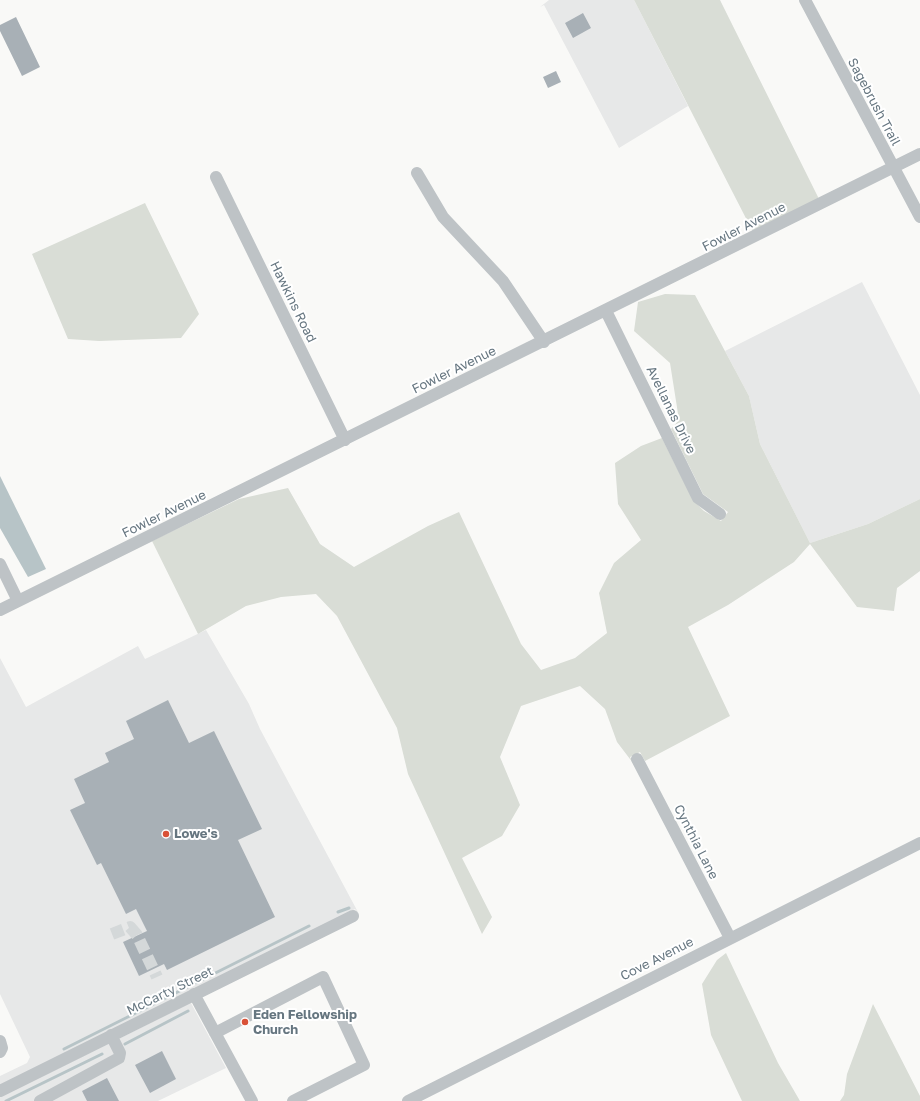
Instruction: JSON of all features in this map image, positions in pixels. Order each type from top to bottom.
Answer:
[{"type":"street","name":"Sagebrush Trail","points":[[805,0],[920,217]]},
{"type":"street","name":"Fowler Avenue","points":[[0,610],[544,342],[920,154]]},
{"type":"street","points":[[418,173],[443,217],[503,281],[544,342]]},
{"type":"street","name":"Hawkins Road","points":[[216,177],[345,440]]},
{"type":"street","name":"Avellanas Drive","points":[[606,311],[698,498],[720,514]]},
{"type":"street","points":[[0,564],[18,600]]},
{"type":"street","name":"Cynthia Lane","points":[[637,759],[730,938]]},
{"type":"street","name":"Cove Avenue","points":[[408,1101],[920,843]]},
{"type":"street","name":"McCarty Street","points":[[0,1091],[352,916]]},
{"type":"street","points":[[215,1033],[324,977],[364,1065],[293,1101]]},
{"type":"street","points":[[194,994],[252,1101]]},
{"type":"street","points":[[40,1101],[119,1058],[120,1053],[111,1036]]},
{"type":"street","points":[[0,1041],[2,1048],[0,1052]]},
{"type":"shaded area","points":[[549,0],[634,0],[688,106],[619,148],[544,5],[540,7]]},
{"type":"shaded area","points":[[634,0],[720,0],[819,199],[753,232]]},
{"type":"shaded area","points":[[145,203],[199,314],[181,338],[99,341],[68,339],[32,254]]},
{"type":"shaded area","points":[[862,282],[920,395],[920,499],[868,524],[810,543],[760,444],[749,396],[725,351]]},
{"type":"shaded area","points":[[665,294],[695,295],[749,396],[760,444],[810,543],[868,524],[920,499],[920,571],[897,588],[894,611],[857,607],[810,544],[794,562],[728,605],[688,627],[730,716],[645,761],[640,752],[630,757],[633,763],[617,742],[605,709],[580,686],[521,706],[500,757],[520,805],[502,836],[462,858],[492,917],[482,934],[408,774],[397,728],[337,616],[316,594],[281,597],[246,606],[198,634],[152,541],[239,499],[288,488],[320,544],[354,567],[428,526],[459,512],[521,644],[541,670],[575,658],[607,633],[599,593],[614,563],[641,540],[618,504],[615,463],[641,446],[662,438],[693,500],[704,511],[721,521],[728,512],[703,494],[671,429],[679,420],[670,363],[634,331],[638,302]]},
{"type":"shaded area","points":[[0,476],[46,569],[28,577],[0,528]]},
{"type":"shaded area","points":[[206,630],[249,704],[260,729],[359,914],[355,909],[0,1085],[0,1076],[27,1063],[30,1057],[0,994],[0,658],[26,707],[138,646],[145,659]]},
{"type":"shaded area","points":[[726,953],[778,1063],[800,1101],[742,1101],[711,1035],[702,984],[717,960]]},
{"type":"shaded area","points":[[191,1003],[226,1068],[158,1101],[0,1101],[0,1097]]},
{"type":"shaded area","points":[[873,1004],[920,1096],[920,1101],[840,1101],[844,1095],[847,1074]]},
{"type":"building","points":[[583,13],[591,28],[573,38],[565,23]]},
{"type":"building","points":[[16,17],[40,67],[22,76],[0,31],[0,25]]},
{"type":"building","points":[[556,71],[561,82],[548,88],[543,77]]},
{"type":"building","name":"Lowe's","points":[[168,700],[189,743],[214,731],[262,829],[238,840],[275,917],[167,970],[164,964],[139,976],[123,942],[147,931],[136,909],[126,914],[101,863],[97,865],[70,810],[85,803],[74,779],[109,762],[105,753],[134,739],[126,721]]},
{"type":"building","points":[[162,1051],[176,1079],[150,1093],[135,1065]]},
{"type":"building","points":[[107,1078],[119,1101],[87,1101],[82,1091]]},
{"type":"waterway","points":[[338,912],[349,908]]},
{"type":"waterway","points":[[64,1049],[309,926]]},
{"type":"waterway","points":[[125,1044],[188,1011]]},
{"type":"waterway","points":[[6,1101],[102,1054]]},
{"type":"tunnel","points":[[112,934],[130,927],[137,935],[157,977]]},
{"type":"place","name":"Lowe's","points":[[166,834]]},
{"type":"place","name":"Eden Fellowship Church","points":[[245,1022]]}]
